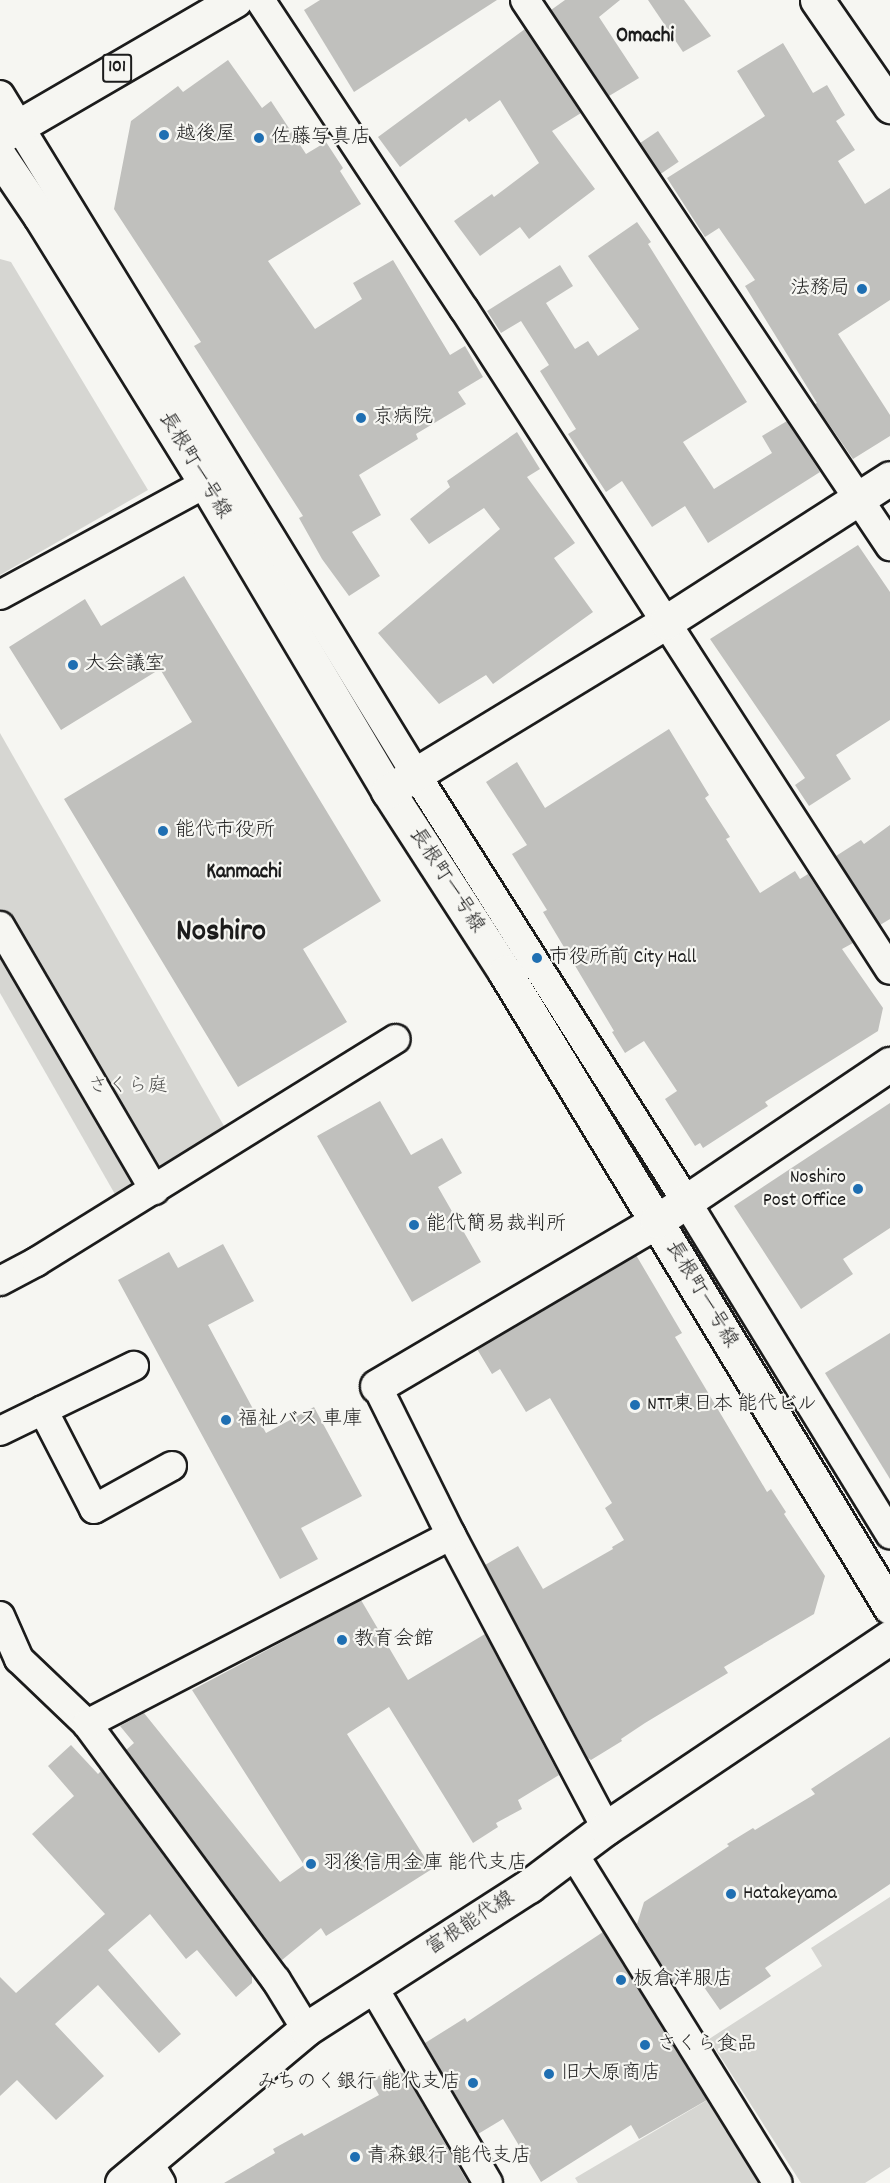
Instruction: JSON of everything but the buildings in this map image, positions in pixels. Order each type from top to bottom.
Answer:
[{"type":"main road","name":"101","points":[[9,131],[235,0]]},
{"type":"main road","points":[[817,0],[890,106]]},
{"type":"main road","name":"長根町一号線","points":[[0,157],[218,477],[388,791],[505,972],[890,1606]]},
{"type":"main road","points":[[388,791],[666,622],[890,478]]},
{"type":"main road","points":[[377,1386],[657,1221],[890,1064]]},
{"type":"main road","name":"富根能代線","points":[[122,2183],[154,2172],[306,2029],[529,1886],[606,1828],[890,1637]]},
{"type":"street","points":[[260,0],[890,970]]},
{"type":"street","points":[[525,0],[890,546]]},
{"type":"street","points":[[0,95],[9,131],[218,477],[416,773],[686,1201],[890,1534]]},
{"type":"street","points":[[0,595],[218,477]]},
{"type":"street","points":[[0,926],[154,1190]]},
{"type":"street","points":[[0,1281],[36,1262],[154,1190],[396,1039]]},
{"type":"street","points":[[0,1431],[134,1366]]},
{"type":"street","points":[[377,1386],[451,1535],[606,1828]]},
{"type":"street","points":[[43,1410],[94,1509],[172,1466]]},
{"type":"street","points":[[87,1724],[451,1535]]},
{"type":"street","points":[[0,1616],[9,1664],[87,1724],[276,1980],[306,2029]]},
{"type":"street","points":[[573,1853],[778,2183]]},
{"type":"street","points":[[373,1987],[488,2183]]},
{"type":"green space","points":[[0,259],[11,262],[148,490],[0,575]]},
{"type":"green space","name":"さくら庭","points":[[0,733],[228,1133],[116,1196],[0,993]]},
{"type":"green space","points":[[890,1897],[890,2167],[865,2183],[801,2183],[709,2039],[822,1966],[811,1948]]},
{"type":"green space","points":[[716,2095],[768,2183],[578,2183],[575,2178]]},
{"type":"place","name":"越後屋","points":[[164,135]]},
{"type":"place","name":"佐藤写真店","points":[[259,138]]},
{"type":"place","name":"法務局","points":[[862,289]]},
{"type":"place","name":"京病院","points":[[361,418]]},
{"type":"place","name":"大会議室","points":[[73,665]]},
{"type":"place","name":"能代市役所","points":[[163,831]]},
{"type":"place","name":"市役所前 City Hall","points":[[537,958]]},
{"type":"place","name":"Noshiro Post Office","points":[[858,1189]]},
{"type":"place","name":"能代簡易裁判所","points":[[414,1225]]},
{"type":"place","name":"NTT東日本 能代ビル","points":[[635,1405]]},
{"type":"place","name":"福祉バス 車庫","points":[[226,1420]]},
{"type":"place","name":"教育会館","points":[[342,1640]]},
{"type":"place","name":"羽後信用金庫 能代支店","points":[[311,1864]]},
{"type":"place","name":"Hatakeyama","points":[[731,1894]]},
{"type":"place","name":"板倉洋服店","points":[[621,1980]]},
{"type":"place","name":"さくら食品","points":[[645,2045]]},
{"type":"place","name":"旧大原商店","points":[[549,2074]]},
{"type":"place","name":"みちのく銀行 能代支店","points":[[473,2083]]},
{"type":"place","name":"青森銀行 能代支店","points":[[355,2157]]},
{"type":"district","name":"Omachi","points":[[645,37]]},
{"type":"district","name":"Kanmachi","points":[[244,873]]},
{"type":"district","name":"Noshiro","points":[[221,933]]}]
